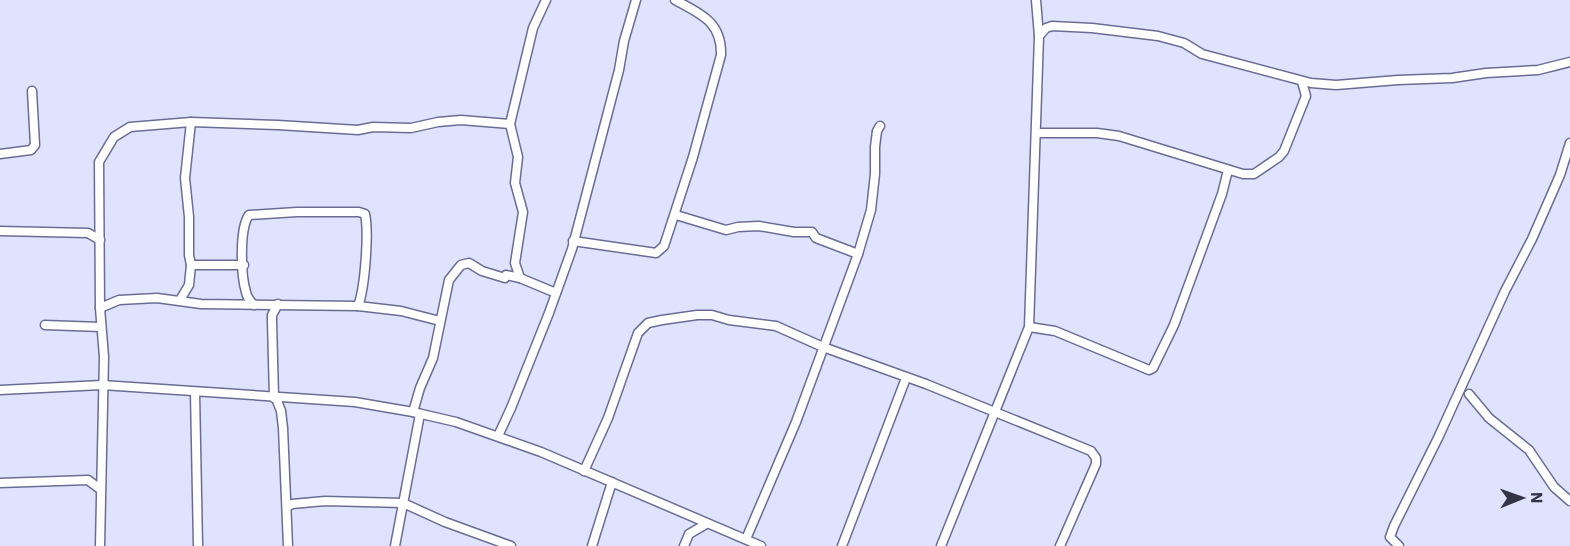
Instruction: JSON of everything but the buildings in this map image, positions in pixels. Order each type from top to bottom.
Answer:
[{"type":"street","points":[[520,278],[515,263],[523,212],[515,183],[518,157],[510,124],[532,28],[546,0]]},
{"type":"street","points":[[498,436],[572,249],[636,0]]},
{"type":"street","points":[[573,241],[656,253],[664,246],[676,215],[682,186],[693,158],[721,55],[720,35],[710,21],[675,0]]},
{"type":"street","points":[[941,546],[1029,327],[1037,133],[1039,36],[1036,0]]},
{"type":"street","points":[[1039,36],[1046,28],[1052,26],[1149,34],[1184,43],[1202,54],[1302,82],[1336,85],[1538,70],[1570,62]]},
{"type":"street","points":[[1037,133],[1097,133],[1119,136],[1228,170],[1254,174],[1279,157],[1286,148],[1306,96],[1302,82]]},
{"type":"street","points":[[0,154],[31,150],[35,145],[32,91]]},
{"type":"street","points":[[103,544],[100,489],[104,357],[100,308],[99,162],[114,137],[130,127],[191,122],[358,130],[373,127],[411,128],[461,120],[510,124]]},
{"type":"street","points":[[180,300],[189,285],[191,265],[185,178],[191,122]]},
{"type":"street","points":[[746,539],[796,422],[858,254],[871,210],[875,147],[880,126]]},
{"type":"street","points":[[1399,546],[1390,537],[1394,526],[1532,239],[1560,175],[1570,143]]},
{"type":"street","points":[[1029,327],[1055,331],[1149,370],[1153,368],[1174,325],[1228,170]]},
{"type":"street","points":[[254,304],[248,299],[245,291],[242,244],[249,215],[297,212],[363,213],[366,219],[365,269],[358,306]]},
{"type":"street","points":[[676,215],[726,230],[759,226],[794,232],[812,232],[816,238],[858,254]]},
{"type":"street","points":[[0,231],[88,232],[100,240]]},
{"type":"street","points":[[395,546],[420,388],[433,358],[448,280],[461,265],[469,263],[482,271],[505,278],[506,275],[520,278],[556,293]]},
{"type":"street","points":[[191,265],[244,265]]},
{"type":"street","points":[[238,304],[245,291]]},
{"type":"street","points":[[100,308],[119,300],[157,298],[201,304],[358,306],[400,311],[440,321]]},
{"type":"street","points":[[265,304],[272,315],[275,398],[283,421],[289,503],[288,546]]},
{"type":"street","points":[[272,315],[278,304]]},
{"type":"street","points":[[584,471],[608,418],[638,333],[648,323],[697,315],[718,316],[729,320],[776,326],[1087,448],[1096,458],[1091,477],[1060,546]]},
{"type":"street","points":[[45,325],[101,327]]},
{"type":"street","points":[[842,546],[906,378]]},
{"type":"street","points":[[0,390],[102,385],[355,402],[417,413],[456,422],[498,436],[761,546]]},
{"type":"street","points":[[195,392],[198,546]]},
{"type":"street","points":[[1469,394],[1489,418],[1529,450],[1554,487],[1570,501]]},
{"type":"street","points":[[0,483],[88,480],[101,470]]},
{"type":"street","points":[[88,480],[100,489]]},
{"type":"street","points":[[592,546],[612,482]]},
{"type":"street","points":[[289,503],[325,501],[403,503],[445,522],[512,546]]},
{"type":"street","points":[[684,546],[689,534],[687,515]]},
{"type":"street","points":[[689,534],[706,524]]}]
